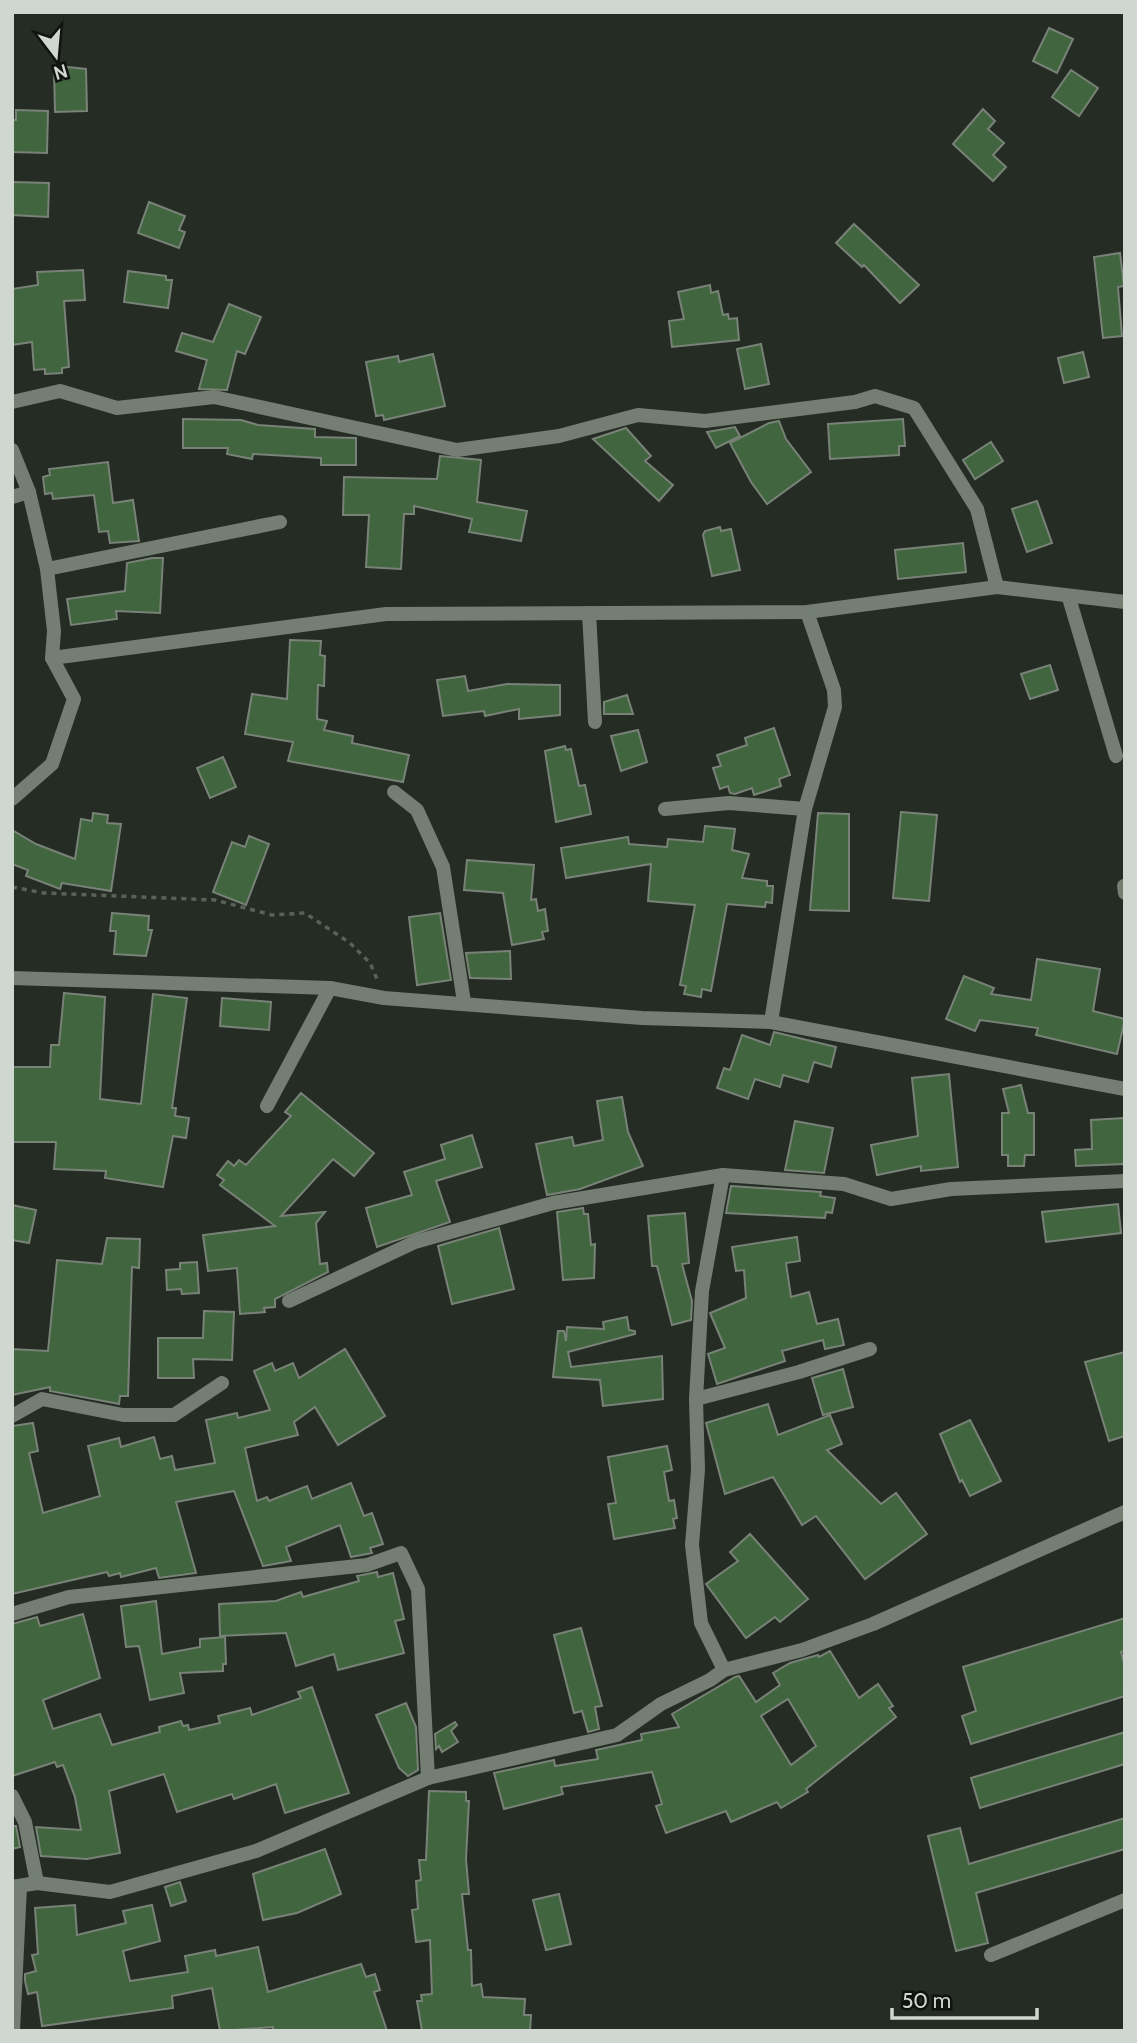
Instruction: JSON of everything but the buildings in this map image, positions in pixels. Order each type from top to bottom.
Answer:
[{"type":"street","points":[[12,402],[60,391],[117,408],[214,397],[457,450],[559,436],[638,415],[705,421],[855,402],[875,396],[914,408],[936,439],[977,509],[997,587]]},
{"type":"street","points":[[12,450],[29,492],[47,569],[54,631],[52,658],[74,699],[52,764],[12,799]]},
{"type":"street","points":[[12,496],[29,492]]},
{"type":"street","points":[[47,569],[280,522]]},
{"type":"street","points":[[52,658],[386,614],[807,612],[997,587],[1069,598],[1125,602]]},
{"type":"street","points":[[1069,598],[1116,756]]},
{"type":"street","points":[[771,1022],[805,809],[835,707],[834,690],[807,612]]},
{"type":"street","points":[[589,613],[595,722]]},
{"type":"street","points":[[394,792],[417,810],[443,867],[464,1002]]},
{"type":"street","points":[[665,809],[740,803],[805,809]]},
{"type":"street","points":[[12,978],[330,988],[384,998],[464,1002],[642,1018],[771,1022],[1125,1089]]},
{"type":"street","points":[[267,1106],[330,988]]},
{"type":"street","points":[[289,1301],[415,1242],[553,1203],[723,1175],[844,1184],[891,1199],[951,1189],[1125,1181]]},
{"type":"street","points":[[723,1175],[702,1291],[696,1399],[698,1470],[692,1545],[701,1623],[724,1670]]},
{"type":"street","points":[[696,1399],[799,1372],[870,1349]]},
{"type":"street","points":[[12,1416],[42,1399],[123,1415],[174,1415],[222,1383]]},
{"type":"street","points":[[13,2031],[16,1887],[37,1883],[110,1892],[256,1851],[428,1778],[617,1735],[661,1704],[710,1680],[724,1670],[802,1650],[873,1624],[1125,1512]]},
{"type":"street","points":[[12,1614],[69,1597],[367,1565],[401,1553],[418,1589],[428,1778]]},
{"type":"street","points":[[12,1796],[25,1822],[37,1883]]},
{"type":"street","points":[[991,1955],[1125,1900]]},
{"type":"path","points":[[12,887],[44,893],[215,900],[272,915],[305,913],[350,943],[370,963],[384,998]]}]
